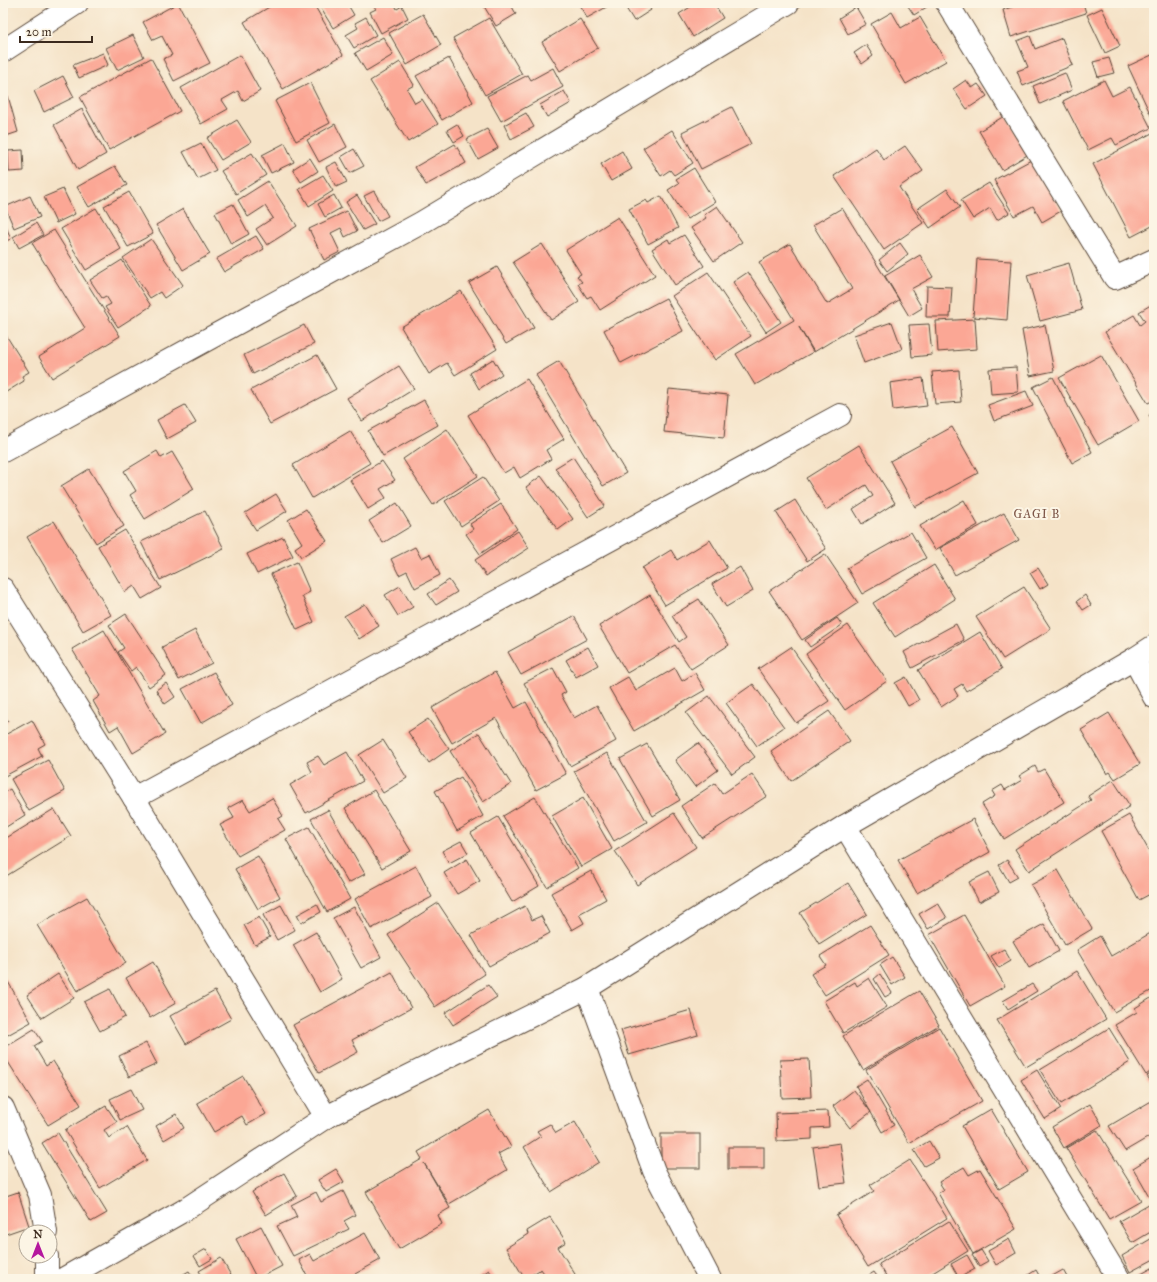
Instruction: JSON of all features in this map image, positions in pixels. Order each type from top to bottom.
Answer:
[{"type":"street","points":[[3,52],[77,3]]},
{"type":"street","points":[[3,451],[421,223],[788,3]]},
{"type":"street","points":[[947,3],[1114,278],[1154,260]]},
{"type":"street","points":[[134,798],[840,415]]},
{"type":"street","points":[[3,589],[134,798],[326,1117]]},
{"type":"street","points":[[63,1279],[183,1211],[326,1117],[587,988],[845,826],[1154,646]]},
{"type":"street","points":[[1134,659],[1154,697]]},
{"type":"street","points":[[845,826],[1119,1279]]},
{"type":"street","points":[[587,988],[654,1171],[710,1279]]},
{"type":"street","points":[[3,1108],[40,1195],[45,1224]]},
{"type":"street","points":[[47,1264],[47,1279]]},
{"type":"building","points":[[178,3],[210,63],[174,81],[163,59],[172,55],[162,36],[153,40],[143,22]]},
{"type":"building","points":[[276,3],[313,3],[343,55],[283,89],[244,22]]},
{"type":"building","points":[[327,3],[351,3],[348,5],[354,15],[333,28],[320,7]]},
{"type":"building","points":[[372,3],[394,3],[397,9],[402,6],[408,18],[381,33],[370,12],[376,9]]},
{"type":"building","points":[[482,3],[510,3],[516,14],[496,26]]},
{"type":"building","points":[[578,3],[609,3],[610,5],[587,18]]},
{"type":"building","points":[[627,3],[647,3],[651,10],[634,21],[624,5]]},
{"type":"building","points":[[697,3],[714,3],[723,18],[693,37],[679,14]]},
{"type":"building","points":[[906,3],[933,3],[914,15]]},
{"type":"building","points":[[1024,3],[1083,3],[1086,13],[1011,37],[1003,10]]},
{"type":"building","points":[[856,7],[866,24],[848,34],[839,18]]},
{"type":"building","points":[[1102,8],[1120,46],[1105,53],[1087,15]]},
{"type":"building","points":[[892,12],[901,28],[920,17],[946,61],[906,84],[871,24]]},
{"type":"building","points":[[423,14],[441,45],[407,65],[389,33]]},
{"type":"building","points":[[366,17],[376,35],[354,48],[346,35],[358,28],[355,23]]},
{"type":"building","points":[[489,18],[522,74],[485,95],[453,38]]},
{"type":"building","points":[[580,19],[598,48],[560,71],[542,42]]},
{"type":"building","points":[[133,35],[144,57],[117,70],[106,48]]},
{"type":"building","points":[[1030,36],[1035,49],[1062,38],[1073,65],[1023,86],[1017,71],[1028,67],[1017,41]]},
{"type":"building","points":[[383,37],[393,55],[366,71],[355,53]]},
{"type":"building","points":[[866,45],[873,56],[862,64],[854,53]]},
{"type":"building","points":[[103,53],[108,65],[79,78],[73,65]]},
{"type":"building","points":[[1154,54],[1154,122],[1128,66]]},
{"type":"building","points":[[240,55],[260,91],[243,101],[238,91],[222,100],[228,109],[201,124],[181,88]]},
{"type":"building","points":[[151,58],[180,111],[109,150],[80,97]]},
{"type":"building","points":[[449,58],[473,102],[442,120],[416,76]]},
{"type":"building","points":[[1109,58],[1114,73],[1098,77],[1093,62]]},
{"type":"building","points":[[400,62],[414,85],[407,89],[415,103],[422,99],[438,124],[408,142],[370,81]]},
{"type":"building","points":[[553,68],[563,87],[501,121],[487,96],[528,75],[531,80]]},
{"type":"building","points":[[1065,73],[1072,90],[1040,104],[1033,86]]},
{"type":"building","points":[[63,76],[74,97],[44,112],[34,91]]},
{"type":"building","points":[[966,80],[972,88],[978,84],[987,96],[967,109],[953,89]]},
{"type":"building","points":[[1104,80],[1112,96],[1130,87],[1151,128],[1116,145],[1112,138],[1088,150],[1063,101]]},
{"type":"building","points":[[310,83],[330,123],[296,141],[275,101]]},
{"type":"building","points":[[564,91],[571,103],[547,117],[540,105]]},
{"type":"building","points":[[8,96],[18,132],[3,137],[3,97]]},
{"type":"building","points":[[732,107],[751,144],[701,169],[682,132]]},
{"type":"building","points":[[82,109],[106,154],[78,170],[54,125]]},
{"type":"building","points":[[526,113],[534,127],[511,139],[504,125]]},
{"type":"building","points":[[1006,115],[1029,154],[1002,170],[979,131]]},
{"type":"building","points":[[237,120],[251,142],[221,160],[207,138]]},
{"type":"building","points":[[335,124],[347,147],[319,162],[307,140]]},
{"type":"building","points":[[457,124],[464,136],[454,142],[447,130]]},
{"type":"building","points":[[487,129],[498,148],[478,159],[467,139]]},
{"type":"building","points":[[672,130],[693,163],[674,175],[670,170],[661,176],[643,148]]},
{"type":"building","points":[[1154,132],[1154,225],[1131,237],[1093,164]]},
{"type":"building","points":[[201,143],[216,170],[198,179],[183,152]]},
{"type":"building","points":[[285,143],[294,162],[271,173],[262,155]]},
{"type":"building","points":[[455,144],[466,163],[426,185],[415,167]]},
{"type":"building","points":[[905,146],[923,171],[899,187],[923,223],[884,250],[834,176],[876,148],[884,160]]},
{"type":"building","points":[[354,149],[364,166],[350,173],[341,157]]},
{"type":"building","points":[[23,150],[24,171],[9,172],[8,151]]},
{"type":"building","points":[[622,151],[632,169],[611,181],[601,164]]},
{"type":"building","points":[[252,153],[266,175],[236,194],[221,171]]},
{"type":"building","points":[[310,158],[318,171],[301,182],[293,169]]},
{"type":"building","points":[[1033,159],[1061,211],[1042,222],[1033,206],[1014,216],[994,180]]},
{"type":"building","points":[[336,162],[347,182],[336,187],[326,167]]},
{"type":"building","points":[[115,166],[127,185],[89,207],[77,187]]},
{"type":"building","points":[[694,168],[715,202],[687,219],[668,190],[679,183],[676,179]]},
{"type":"building","points":[[323,175],[333,191],[309,206],[299,189]]},
{"type":"building","points":[[268,181],[297,226],[267,245],[256,229],[273,218],[265,206],[248,217],[238,200]]},
{"type":"building","points":[[989,183],[1009,213],[997,220],[990,208],[973,219],[961,200]]},
{"type":"building","points":[[63,189],[75,214],[56,223],[44,197]]},
{"type":"building","points":[[947,189],[960,207],[930,228],[917,209]]},
{"type":"building","points":[[374,191],[388,216],[378,221],[364,196]]},
{"type":"building","points":[[129,192],[153,234],[128,247],[104,206]]},
{"type":"building","points":[[334,195],[341,208],[325,217],[318,204]]},
{"type":"building","points":[[357,195],[375,224],[363,230],[346,202]]},
{"type":"building","points":[[30,196],[40,217],[14,228],[5,207]]},
{"type":"building","points":[[661,196],[678,228],[648,244],[629,209],[646,200],[648,203]]},
{"type":"building","points":[[233,204],[249,234],[231,244],[215,213]]},
{"type":"building","points":[[717,206],[742,242],[714,261],[691,228],[706,218],[704,215]]},
{"type":"building","points":[[96,208],[121,249],[86,270],[61,229]]},
{"type":"building","points":[[842,208],[899,300],[814,352],[799,327],[813,352],[755,385],[736,354],[794,320],[759,262],[790,244],[827,304],[852,289],[813,225]]},
{"type":"building","points":[[183,209],[210,254],[183,270],[156,225]]},
{"type":"building","points":[[347,211],[357,231],[345,237],[341,228],[331,233],[340,252],[324,260],[309,229]]},
{"type":"building","points":[[618,217],[655,275],[600,310],[591,296],[587,298],[578,284],[582,282],[577,276],[581,274],[566,250]]},
{"type":"building","points":[[3,219],[11,239],[3,242]]},
{"type":"building","points":[[36,223],[43,235],[19,248],[13,237]]},
{"type":"building","points":[[54,230],[120,336],[52,378],[39,357],[85,328],[32,243]]},
{"type":"building","points":[[684,235],[704,266],[675,285],[652,249],[668,239],[670,243]]},
{"type":"building","points":[[256,236],[264,249],[224,272],[216,259]]},
{"type":"building","points":[[151,239],[183,285],[164,298],[160,292],[150,298],[123,258]]},
{"type":"building","points":[[900,243],[908,254],[887,271],[879,260]]},
{"type":"building","points":[[542,244],[579,302],[551,320],[513,262]]},
{"type":"building","points":[[920,255],[933,277],[911,289],[922,308],[909,316],[885,276]]},
{"type":"building","points":[[977,259],[1011,261],[1007,320],[973,317]]},
{"type":"building","points":[[122,260],[151,306],[118,327],[105,307],[111,304],[106,296],[102,298],[90,280]]},
{"type":"building","points":[[1069,263],[1082,310],[1040,321],[1027,275]]},
{"type":"building","points":[[497,267],[534,328],[506,344],[469,283]]},
{"type":"building","points":[[708,272],[751,336],[715,360],[672,296]]},
{"type":"building","points":[[748,272],[781,322],[766,332],[733,282]]},
{"type":"building","points":[[927,286],[952,287],[950,317],[926,317]]},
{"type":"building","points":[[461,291],[497,349],[455,375],[447,363],[429,374],[401,327]]},
{"type":"building","points":[[666,298],[683,331],[621,363],[604,330]]},
{"type":"building","points":[[1154,303],[1154,400],[1148,403],[1105,332],[1134,315],[1140,325],[1145,321],[1139,312]]},
{"type":"building","points":[[975,319],[977,349],[938,352],[936,321]]},
{"type":"building","points":[[892,322],[902,349],[864,363],[854,335]]},
{"type":"building","points":[[929,324],[932,355],[912,357],[909,325]]},
{"type":"building","points":[[304,325],[314,344],[253,374],[244,355]]},
{"type":"building","points":[[1045,325],[1054,371],[1030,376],[1022,330]]},
{"type":"building","points":[[4,332],[29,372],[22,376],[24,381],[3,394],[3,333]]},
{"type":"building","points":[[317,355],[336,389],[270,424],[251,390]]},
{"type":"building","points":[[1101,355],[1139,421],[1098,445],[1059,378]]},
{"type":"building","points":[[493,359],[502,374],[479,389],[470,373]]},
{"type":"building","points":[[559,361],[626,473],[603,486],[536,375]]},
{"type":"building","points":[[399,366],[414,389],[362,421],[347,398]]},
{"type":"building","points":[[1016,367],[1018,392],[991,394],[989,369]]},
{"type":"building","points":[[959,370],[961,402],[935,404],[932,372]]},
{"type":"building","points":[[1053,377],[1092,452],[1072,463],[1033,387]]},
{"type":"building","points":[[923,378],[927,406],[893,410],[890,383]]},
{"type":"building","points":[[527,379],[564,439],[546,450],[551,459],[520,478],[514,467],[504,473],[468,415]]},
{"type":"building","points":[[669,389],[728,395],[724,438],[664,432]]},
{"type":"building","points":[[1026,391],[1033,406],[994,421],[988,405]]},
{"type":"building","points":[[424,400],[438,425],[383,456],[368,431]]},
{"type":"building","points":[[185,405],[196,423],[167,439],[157,420]]},
{"type":"building","points":[[1154,412],[1154,424],[1149,415]]},
{"type":"building","points":[[952,427],[978,473],[915,507],[890,461]]},
{"type":"building","points":[[447,429],[478,476],[433,505],[403,459]]},
{"type":"building","points":[[350,431],[370,463],[312,498],[293,465]]},
{"type":"building","points":[[859,445],[895,503],[862,524],[853,509],[873,496],[866,485],[826,510],[806,478]]},
{"type":"building","points":[[157,451],[161,458],[172,452],[194,489],[145,519],[130,495],[136,491],[124,471]]},
{"type":"building","points":[[573,457],[605,506],[588,517],[555,468]]},
{"type":"building","points":[[382,461],[395,480],[380,489],[386,498],[368,509],[350,480]]},
{"type":"building","points":[[89,469],[124,526],[96,543],[61,486]]},
{"type":"building","points":[[541,476],[573,519],[558,530],[526,487]]},
{"type":"building","points":[[483,477],[499,501],[461,526],[445,501]]},
{"type":"building","points":[[276,494],[287,511],[256,530],[245,513]]},
{"type":"building","points":[[795,500],[826,549],[807,561],[776,512]]},
{"type":"building","points":[[964,500],[978,525],[935,550],[920,526]]},
{"type":"building","points":[[397,503],[411,526],[383,543],[369,521]]},
{"type":"building","points":[[501,504],[517,529],[480,554],[466,534],[473,529],[470,524]]},
{"type":"building","points":[[306,509],[327,541],[301,557],[295,548],[302,543],[288,520]]},
{"type":"building","points":[[205,511],[224,549],[160,580],[141,542]]},
{"type":"building","points":[[1004,513],[1019,540],[955,575],[940,548]]},
{"type":"building","points":[[54,521],[111,615],[83,631],[27,537]]},
{"type":"building","points":[[125,530],[161,588],[142,599],[134,586],[125,592],[98,546]]},
{"type":"building","points":[[518,531],[529,548],[486,576],[475,560]]},
{"type":"building","points":[[911,532],[926,558],[862,594],[847,568]]},
{"type":"building","points":[[283,537],[293,556],[257,574],[247,554]]},
{"type":"building","points":[[710,540],[727,568],[665,605],[642,568],[671,550],[677,560]]},
{"type":"building","points":[[415,547],[421,558],[430,554],[440,575],[415,588],[407,571],[399,575],[391,559]]},
{"type":"building","points":[[825,554],[858,603],[802,640],[769,591]]},
{"type":"building","points":[[297,562],[310,592],[302,596],[314,622],[297,630],[271,574]]},
{"type":"building","points":[[934,565],[955,599],[895,637],[873,603]]},
{"type":"building","points":[[740,567],[753,591],[726,607],[712,584]]},
{"type":"building","points":[[1038,568],[1048,584],[1040,589],[1030,573]]},
{"type":"building","points":[[449,580],[457,592],[436,605],[428,594]]},
{"type":"building","points":[[400,586],[413,607],[398,616],[385,595]]},
{"type":"building","points":[[1024,587],[1051,629],[1003,659],[976,617]]},
{"type":"building","points":[[650,595],[679,642],[686,637],[672,616],[699,599],[729,645],[691,669],[675,645],[627,673],[599,626]]},
{"type":"building","points":[[1085,595],[1091,605],[1083,610],[1077,601]]},
{"type":"building","points":[[365,604],[379,626],[359,639],[344,616]]},
{"type":"building","points":[[126,614],[166,675],[149,687],[136,667],[131,671],[118,652],[124,648],[109,625]]},
{"type":"building","points":[[574,616],[587,639],[521,675],[508,652]]},
{"type":"building","points":[[837,618],[842,625],[810,647],[805,640]]},
{"type":"building","points":[[956,624],[964,640],[912,668],[904,652]]},
{"type":"building","points":[[848,625],[887,681],[845,710],[806,654]]},
{"type":"building","points":[[104,630],[165,734],[133,753],[118,726],[110,731],[93,701],[100,696],[72,649]]},
{"type":"building","points":[[195,630],[212,663],[179,680],[162,647]]},
{"type":"building","points":[[980,632],[1002,669],[966,691],[962,684],[954,689],[958,696],[941,707],[918,670]]},
{"type":"building","points":[[588,647],[598,665],[576,677],[566,660]]},
{"type":"building","points":[[791,647],[829,701],[796,723],[758,669]]},
{"type":"building","points":[[553,668],[566,692],[561,695],[574,718],[597,705],[616,741],[570,766],[524,683]]},
{"type":"building","points":[[675,668],[682,681],[695,673],[705,690],[634,731],[609,688],[628,677],[636,691]]},
{"type":"building","points":[[214,672],[232,705],[201,723],[182,689]]},
{"type":"building","points":[[495,672],[515,708],[526,702],[566,774],[536,790],[496,718],[452,743],[432,708]]},
{"type":"building","points":[[906,677],[919,700],[908,706],[895,683]]},
{"type":"building","points":[[166,683],[175,697],[165,704],[156,690]]},
{"type":"building","points":[[753,684],[784,727],[757,746],[726,703]]},
{"type":"building","points":[[709,696],[755,757],[732,774],[686,713]]},
{"type":"building","points":[[829,711],[850,741],[791,781],[771,751]]},
{"type":"building","points":[[3,712],[8,721],[3,724]]},
{"type":"building","points":[[1109,713],[1140,764],[1115,779],[1110,772],[1107,774],[1081,730]]},
{"type":"building","points":[[428,719],[449,749],[429,763],[408,732]]},
{"type":"building","points":[[32,720],[45,744],[38,748],[42,756],[3,777],[3,736]]},
{"type":"building","points":[[479,733],[511,784],[483,802],[450,751]]},
{"type":"building","points":[[383,740],[407,778],[383,793],[359,755]]},
{"type":"building","points":[[698,743],[718,770],[695,787],[675,760]]},
{"type":"building","points":[[647,744],[680,800],[653,816],[620,759]]},
{"type":"building","points":[[347,752],[363,781],[306,813],[290,785],[312,772],[307,762],[318,756],[324,765]]},
{"type":"building","points":[[607,753],[647,822],[614,841],[574,771]]},
{"type":"building","points":[[48,760],[65,791],[29,811],[11,779]]},
{"type":"building","points":[[1035,766],[1038,772],[1044,769],[1064,802],[1004,839],[982,804],[995,796],[992,791],[1002,785],[1005,790],[1022,780],[1019,776]]},
{"type":"building","points":[[752,774],[767,796],[702,838],[681,806],[715,783],[722,794]]},
{"type":"building","points":[[461,777],[483,816],[457,831],[435,791]]},
{"type":"building","points":[[1113,780],[1130,806],[1029,871],[1015,849],[1091,800],[1088,796]]},
{"type":"building","points":[[10,789],[25,815],[3,829],[3,793]]},
{"type":"building","points":[[374,790],[411,851],[382,868],[345,808]]},
{"type":"building","points":[[535,797],[578,868],[547,887],[503,816]]},
{"type":"building","points":[[272,798],[283,816],[278,819],[285,830],[238,856],[220,825],[234,818],[228,808],[243,800],[250,811]]},
{"type":"building","points":[[583,798],[612,849],[581,867],[552,816]]},
{"type":"building","points":[[54,809],[71,836],[3,878],[3,840]]},
{"type":"building","points":[[328,810],[365,874],[348,883],[311,819]]},
{"type":"building","points":[[674,813],[696,847],[637,885],[615,851]]},
{"type":"building","points":[[1129,815],[1154,860],[1154,892],[1139,900],[1101,831]]},
{"type":"building","points":[[498,817],[539,886],[512,902],[471,833]]},
{"type":"building","points":[[973,819],[990,852],[917,893],[898,860]]},
{"type":"building","points":[[309,827],[350,899],[327,912],[286,839]]},
{"type":"building","points":[[461,841],[468,853],[449,863],[442,851]]},
{"type":"building","points":[[258,856],[280,897],[258,909],[235,869]]},
{"type":"building","points":[[467,859],[480,881],[457,894],[444,873]]},
{"type":"building","points":[[1007,860],[1018,877],[1009,882],[999,865]]},
{"type":"building","points":[[416,866],[432,897],[371,929],[355,899]]},
{"type":"building","points":[[1058,870],[1092,929],[1065,945],[1031,885]]},
{"type":"building","points":[[591,871],[606,899],[579,914],[584,923],[572,930],[551,893]]},
{"type":"building","points":[[989,872],[999,892],[979,902],[969,882]]},
{"type":"building","points":[[848,883],[867,914],[819,944],[800,913]]},
{"type":"building","points":[[87,897],[126,963],[77,991],[37,925]]},
{"type":"building","points":[[438,903],[485,974],[435,1007],[388,935]]},
{"type":"building","points":[[938,903],[947,918],[928,929],[919,914]]},
{"type":"building","points":[[317,904],[321,912],[301,923],[297,915]]},
{"type":"building","points":[[281,905],[295,930],[277,940],[263,915]]},
{"type":"building","points":[[525,906],[532,920],[541,916],[550,933],[489,966],[471,935]]},
{"type":"building","points":[[354,907],[381,957],[361,968],[333,918]]},
{"type":"building","points":[[964,915],[1005,986],[970,1006],[929,935]]},
{"type":"building","points":[[259,917],[270,937],[255,945],[244,925]]},
{"type":"building","points":[[1044,924],[1059,951],[1029,968],[1013,941]]},
{"type":"building","points":[[870,925],[889,955],[825,995],[811,974],[826,965],[820,956]]},
{"type":"building","points":[[1154,931],[1154,989],[1114,1012],[1077,950],[1100,936],[1111,956]]},
{"type":"building","points":[[316,932],[342,979],[320,992],[293,945]]},
{"type":"building","points":[[1004,949],[1011,961],[999,968],[991,956]]},
{"type":"building","points":[[892,957],[905,977],[892,985],[880,965]]},
{"type":"building","points":[[153,962],[176,1003],[150,1018],[126,978]]},
{"type":"building","points":[[1077,971],[1106,1019],[1026,1067],[997,1020]]},
{"type":"building","points":[[392,972],[411,1008],[352,1040],[358,1052],[319,1073],[293,1025]]},
{"type":"building","points":[[3,973],[31,1022],[4,1037],[3,1036]]},
{"type":"building","points":[[58,974],[74,998],[42,1018],[27,995]]},
{"type":"building","points":[[880,974],[892,993],[885,997],[874,979]]},
{"type":"building","points":[[869,978],[887,1007],[843,1033],[824,1001],[855,982],[857,986]]},
{"type":"building","points":[[1032,984],[1037,991],[1008,1009],[1003,1001]]},
{"type":"building","points":[[488,985],[497,997],[453,1025],[445,1013]]},
{"type":"building","points":[[110,989],[125,1017],[100,1031],[84,1002]]},
{"type":"building","points":[[215,991],[231,1019],[186,1044],[170,1016]]},
{"type":"building","points":[[919,991],[939,1025],[863,1070],[843,1036]]},
{"type":"building","points":[[1154,996],[1154,1039],[1151,1036],[1154,1040],[1154,1069],[1146,1075],[1115,1025],[1137,1012],[1135,1008]]},
{"type":"building","points":[[691,1010],[698,1035],[629,1055],[621,1030]]},
{"type":"building","points":[[939,1027],[982,1101],[909,1143],[866,1070]]},
{"type":"building","points":[[1109,1028],[1130,1062],[1061,1104],[1040,1070]]},
{"type":"building","points":[[34,1029],[42,1041],[34,1046],[46,1066],[53,1061],[81,1105],[48,1125],[3,1054],[3,1048]]},
{"type":"building","points":[[146,1043],[157,1064],[129,1077],[119,1056]]},
{"type":"building","points":[[809,1059],[811,1097],[782,1098],[780,1060]]},
{"type":"building","points":[[1037,1070],[1061,1109],[1045,1119],[1021,1080]]},
{"type":"building","points":[[1154,1072],[1154,1086],[1147,1076]]},
{"type":"building","points":[[243,1076],[266,1114],[247,1125],[242,1116],[214,1132],[197,1103]]},
{"type":"building","points":[[867,1079],[894,1125],[882,1132],[856,1086]]},
{"type":"building","points":[[131,1089],[142,1110],[120,1120],[110,1099]]},
{"type":"building","points":[[854,1090],[871,1112],[850,1128],[833,1106]]},
{"type":"building","points":[[1153,1100],[1154,1134],[1125,1151],[1109,1126]]},
{"type":"building","points":[[1090,1104],[1102,1125],[1064,1148],[1052,1127]]},
{"type":"building","points":[[106,1106],[117,1122],[104,1130],[109,1138],[127,1127],[147,1160],[100,1188],[65,1130]]},
{"type":"building","points":[[991,1109],[1028,1172],[999,1189],[962,1126]]},
{"type":"building","points":[[489,1110],[511,1147],[498,1154],[507,1170],[449,1204],[424,1163],[450,1208],[438,1215],[442,1224],[399,1249],[366,1192],[422,1159],[418,1152]]},
{"type":"building","points":[[828,1111],[829,1127],[812,1128],[812,1139],[777,1141],[776,1113]]},
{"type":"building","points":[[176,1114],[184,1128],[164,1140],[156,1126]]},
{"type":"building","points":[[575,1122],[599,1162],[551,1192],[524,1147],[541,1136],[537,1131],[550,1124],[556,1133]]},
{"type":"building","points":[[1097,1130],[1141,1201],[1109,1219],[1066,1148]]},
{"type":"building","points":[[58,1133],[107,1213],[91,1222],[42,1143]]},
{"type":"building","points":[[661,1134],[700,1134],[700,1168],[661,1168]]},
{"type":"building","points":[[929,1141],[939,1158],[924,1166],[914,1150]]},
{"type":"building","points":[[840,1143],[846,1183],[819,1186],[813,1147]]},
{"type":"building","points":[[728,1147],[764,1147],[764,1169],[728,1169]]},
{"type":"building","points":[[1154,1155],[1154,1193],[1149,1196],[1133,1168]]},
{"type":"building","points":[[910,1160],[947,1218],[868,1267],[836,1215],[874,1191],[870,1185]]},
{"type":"building","points":[[964,1167],[969,1175],[980,1169],[1016,1229],[973,1254],[938,1193],[944,1190],[939,1182]]},
{"type":"building","points":[[336,1169],[344,1182],[326,1192],[318,1180]]},
{"type":"building","points":[[284,1173],[297,1196],[266,1215],[252,1192]]},
{"type":"building","points":[[343,1191],[355,1215],[344,1221],[349,1229],[293,1256],[277,1226],[297,1217],[291,1205],[316,1192],[321,1202]]},
{"type":"building","points":[[18,1192],[28,1224],[18,1224],[18,1230],[3,1235],[3,1197]]},
{"type":"building","points":[[1154,1201],[1154,1230],[1132,1243],[1119,1221]]},
{"type":"building","points":[[550,1217],[566,1242],[558,1247],[578,1279],[548,1279],[541,1269],[525,1279],[506,1248],[528,1234],[527,1231]]},
{"type":"building","points":[[949,1221],[968,1251],[923,1279],[888,1279],[879,1264]]},
{"type":"building","points":[[261,1226],[282,1266],[257,1279],[236,1239]]},
{"type":"building","points":[[365,1233],[380,1260],[346,1279],[309,1279],[299,1260],[310,1254],[314,1261]]},
{"type":"building","points":[[1154,1237],[1154,1259],[1130,1272],[1122,1256]]},
{"type":"building","points":[[1009,1239],[1016,1253],[996,1265],[988,1251]]},
{"type":"building","points":[[206,1249],[212,1259],[200,1266],[194,1256]]},
{"type":"building","points":[[981,1250],[988,1261],[979,1266],[972,1255]]},
{"type":"building","points":[[967,1255],[975,1269],[959,1278],[951,1264]]},
{"type":"building","points":[[221,1258],[233,1279],[204,1279],[199,1271]]},
{"type":"building","points":[[1154,1267],[1154,1279],[1132,1279]]},
{"type":"building","points":[[489,1270],[495,1279],[475,1279]]},
{"type":"building","points":[[1036,1270],[1041,1279],[1022,1279]]},
{"type":"building","points":[[1063,1270],[1068,1279],[1047,1279]]},
{"type":"building","points":[[189,1271],[194,1279],[175,1279]]},
{"type":"building","points":[[874,1272],[879,1279],[863,1279]]},
{"type":"district","name":"GAGI B","points":[[1037,514]]}]
